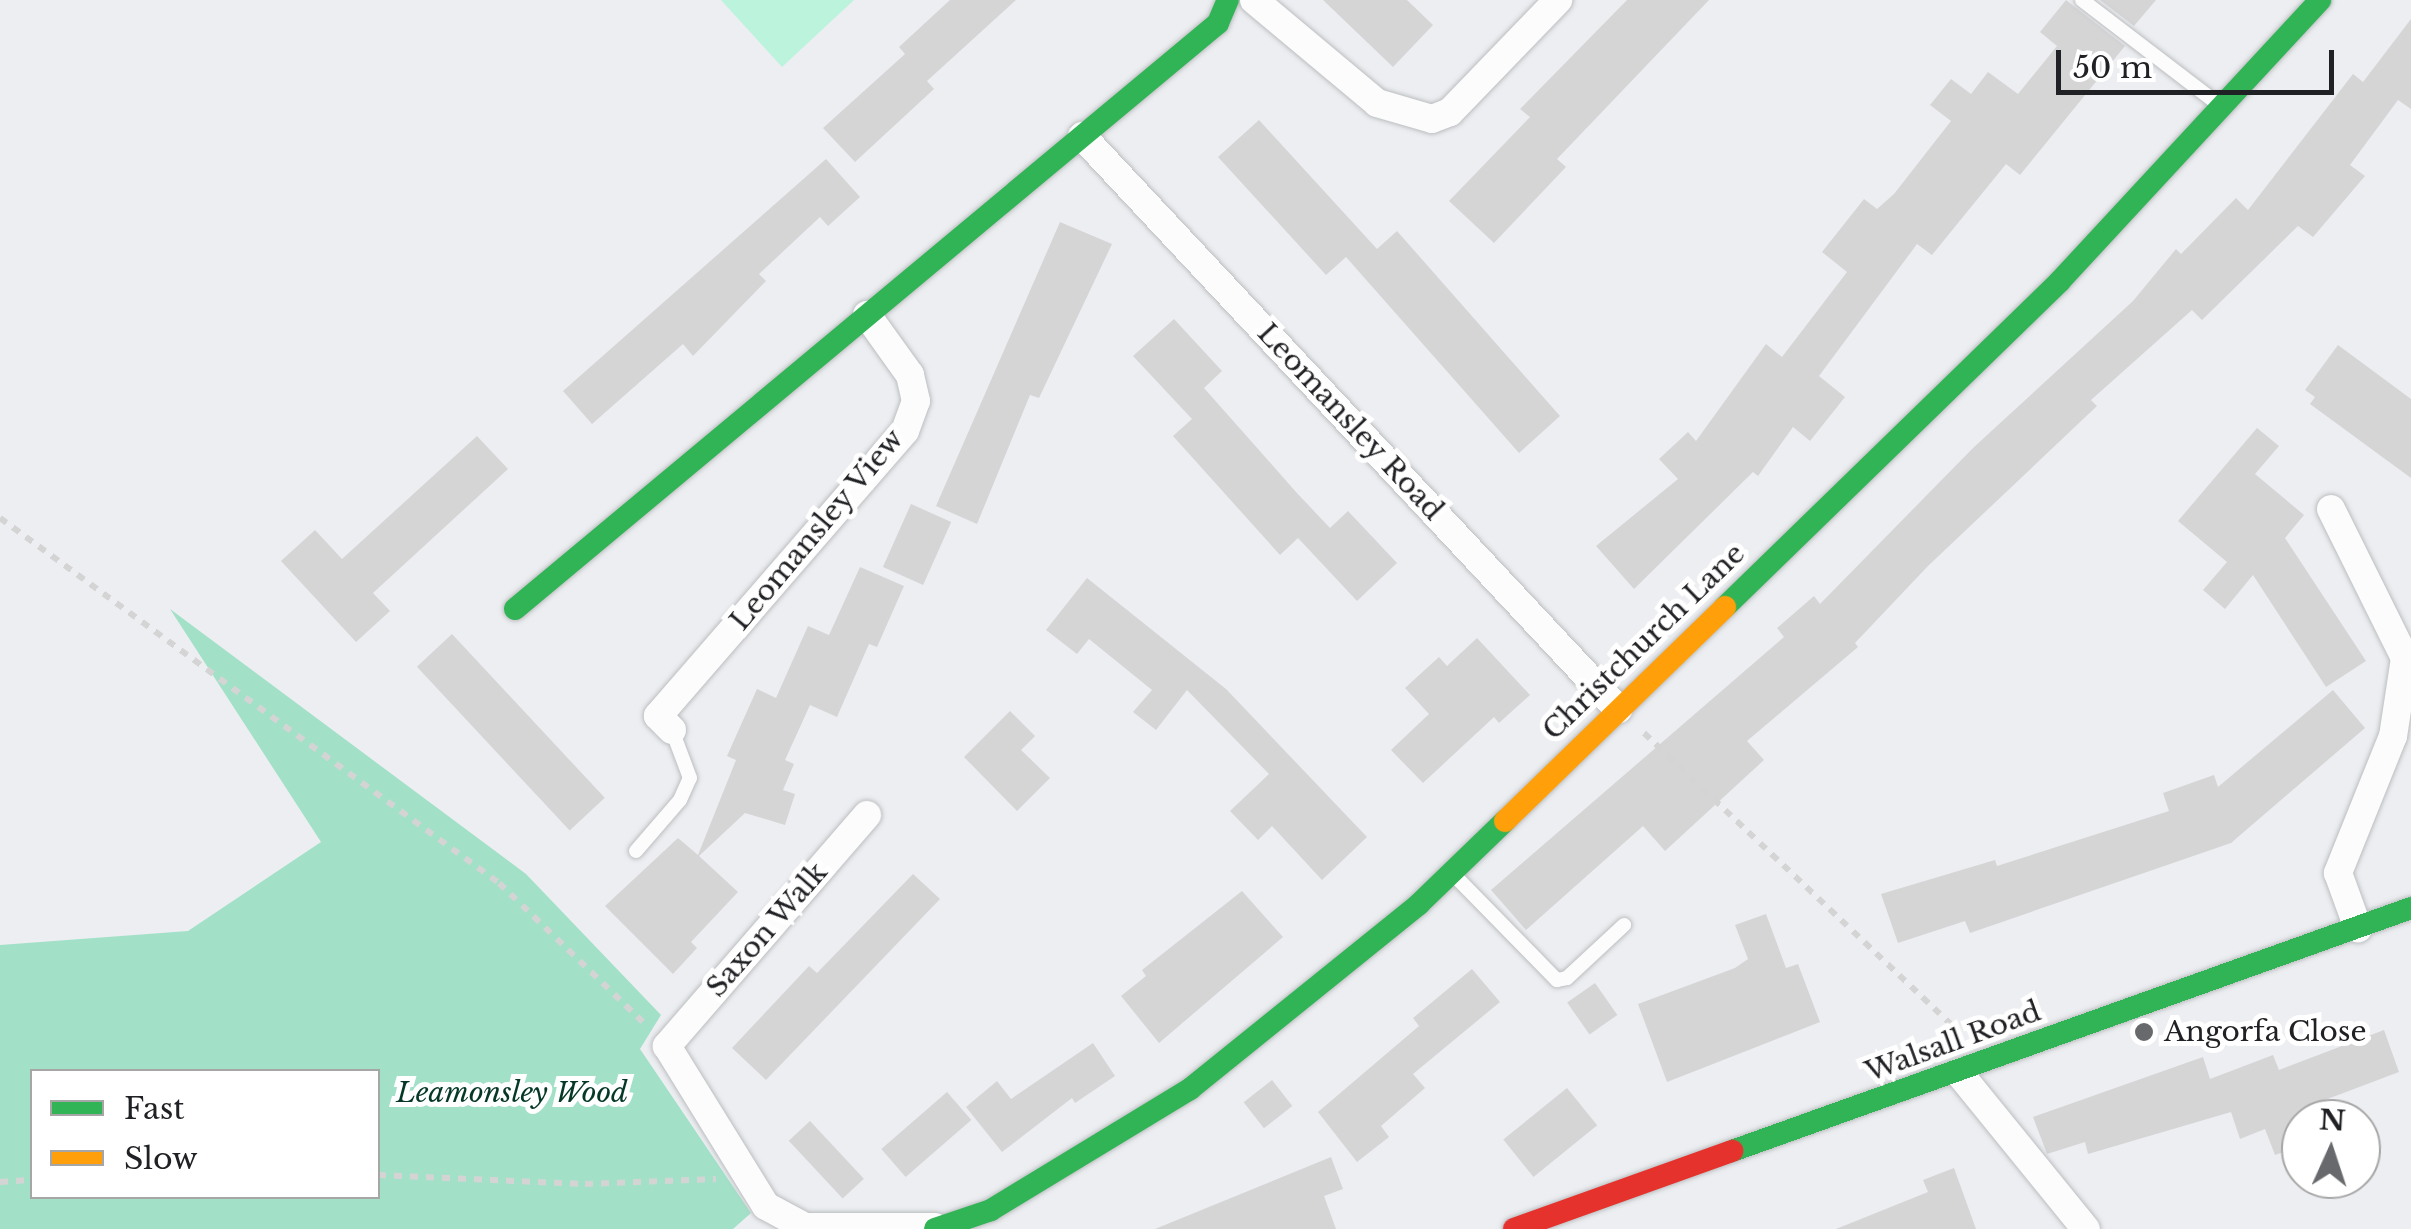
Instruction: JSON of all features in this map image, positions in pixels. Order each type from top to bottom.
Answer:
[{"type":"street","points":[[515,609],[1218,23],[1228,0]]},
{"type":"street","points":[[1254,0],[1377,103],[1432,120],[1450,112],[1558,0]]},
{"type":"street","name":"Christchurch Lane","points":[[935,1228],[990,1210],[1190,1088],[1451,872],[2060,281],[2219,104],[2320,0]]},
{"type":"street","name":"Leomansley Road","points":[[1082,136],[1618,708]]},
{"type":"street","name":"Leomansley View","points":[[672,730],[658,716],[904,431],[916,401],[910,375],[868,315]]},
{"type":"street","points":[[2331,509],[2405,658],[2393,736],[2338,872],[2358,928]]},
{"type":"street","name":"Saxon Walk","points":[[667,1046],[867,815]]},
{"type":"street","name":"Walsall Road","points":[[1514,1229],[1960,1073],[2411,908]]},
{"type":"street","points":[[667,1046],[766,1206],[805,1228],[935,1228]]},
{"type":"street","points":[[1960,1073],[2086,1229]]},
{"type":"lane","points":[[2082,0],[2219,104]]},
{"type":"lane","points":[[636,852],[680,800],[690,778],[672,730]]},
{"type":"lane","points":[[1451,872],[1557,980],[1567,978],[1624,925]]},
{"type":"path","points":[[0,518],[500,883],[667,1046]]},
{"type":"path","points":[[1618,708],[1990,1060]]},
{"type":"path","points":[[380,1175],[585,1184],[749,1178]]},
{"type":"path","points":[[0,1182],[30,1180]]},
{"type":"green space","points":[[721,0],[854,0],[782,67]]},
{"type":"green space","name":"Leamonsley Wood","points":[[170,609],[526,874],[661,1015],[640,1049],[751,1213],[733,1229],[0,1229],[0,945],[188,931],[321,842]]},
{"type":"building","points":[[950,0],[1016,0],[927,81],[934,89],[855,162],[823,128],[905,54],[899,47]]},
{"type":"building","points":[[1323,0],[1407,0],[1433,25],[1393,67]]},
{"type":"building","points":[[1627,0],[1709,0],[1557,159],[1566,167],[1494,243],[1449,201],[1530,117],[1520,109]]},
{"type":"building","points":[[2066,0],[2125,46],[2020,175],[2006,164],[1932,255],[1917,244],[1819,376],[1845,397],[1810,441],[1793,427],[1758,476],[1753,472],[1634,589],[1596,546],[1678,479],[1659,459],[1688,432],[1696,441],[1766,344],[1782,357],[1847,272],[1822,252],[1864,199],[1877,209],[1894,194],[1951,121],[1930,105],[1951,79],[1971,94],[1988,72],[2018,94],[2057,46],[2040,32]]},
{"type":"building","points":[[2100,0],[2156,0],[2134,26]]},
{"type":"building","points":[[2411,19],[2411,109],[2398,100],[2350,165],[2365,176],[2313,237],[2298,226],[2202,320],[2192,310],[2091,400],[2097,406],[1928,566],[1855,643],[1858,647],[1747,741],[1764,760],[1665,851],[1643,826],[1526,930],[1491,890],[1784,637],[1777,628],[1814,596],[1820,604],[1973,448],[2133,301],[2176,249],[2181,254],[2236,198],[2248,210],[2353,74],[2363,82]]},
{"type":"building","points":[[1259,120],[1377,249],[1397,231],[1560,416],[1519,453],[1346,257],[1326,275],[1218,157]]},
{"type":"building","points":[[826,159],[860,197],[828,226],[820,217],[759,274],[766,281],[693,356],[683,344],[592,424],[563,391]]},
{"type":"building","points":[[1060,222],[1112,244],[1039,398],[1030,395],[977,524],[936,506]]},
{"type":"building","points":[[1174,319],[1222,371],[1204,388],[1296,492],[1330,528],[1348,511],[1397,563],[1357,601],[1298,538],[1280,555],[1173,436],[1192,419],[1133,356]]},
{"type":"building","points":[[2338,345],[2411,399],[2411,478],[2310,404],[2315,397],[2305,390]]},
{"type":"building","points":[[2257,428],[2279,446],[2255,474],[2304,515],[2285,538],[2366,661],[2326,687],[2253,575],[2225,609],[2203,590],[2227,562],[2178,521]]},
{"type":"building","points":[[477,436],[508,469],[373,593],[390,611],[356,642],[281,561],[315,530],[342,559]]},
{"type":"building","points":[[911,504],[951,522],[923,585],[883,567]]},
{"type":"building","points":[[860,567],[904,586],[877,647],[869,644],[837,717],[810,705],[785,760],[794,764],[783,790],[795,794],[785,825],[745,813],[699,856],[738,892],[691,942],[697,948],[673,974],[605,906],[678,838],[698,855],[736,760],[727,756],[757,689],[776,698],[808,626],[829,635]]},
{"type":"building","points":[[1087,578],[1226,689],[1367,837],[1322,880],[1272,826],[1258,840],[1230,811],[1269,774],[1187,690],[1156,730],[1133,712],[1152,690],[1089,639],[1077,654],[1046,630]]},
{"type":"building","points":[[452,634],[605,798],[570,831],[417,667]]},
{"type":"building","points":[[1477,638],[1530,695],[1499,723],[1494,717],[1423,783],[1391,750],[1429,714],[1405,688],[1439,657],[1447,666]]},
{"type":"building","points":[[2333,690],[2365,728],[2231,843],[1970,933],[1965,921],[1898,943],[1881,894],[1995,860],[1997,866],[2169,811],[2163,793],[2214,775],[2218,787]]},
{"type":"building","points":[[1010,711],[1035,736],[1021,750],[1050,778],[1017,811],[964,757]]},
{"type":"building","points":[[913,874],[940,899],[766,1080],[732,1048],[809,966],[817,973]]},
{"type":"building","points":[[1242,891],[1283,937],[1159,1043],[1121,996],[1146,976],[1142,970]]},
{"type":"building","points":[[1766,914],[1786,968],[1798,964],[1820,1022],[1667,1082],[1638,1004],[1735,968],[1748,959],[1735,925]]},
{"type":"building","points":[[1472,969],[1500,1002],[1413,1074],[1425,1088],[1381,1126],[1389,1137],[1357,1162],[1318,1112],[1419,1026],[1413,1018]]},
{"type":"building","points":[[1595,983],[1617,1015],[1590,1034],[1567,1003]]},
{"type":"building","points":[[2384,1030],[2399,1072],[2327,1099],[2281,1099],[2281,1153],[2275,1155],[2265,1129],[2240,1139],[2231,1112],[2088,1154],[2085,1142],[2047,1154],[2033,1117],[2203,1057],[2210,1079],[2273,1055],[2279,1070]]},
{"type":"building","points":[[1093,1043],[1115,1076],[1075,1103],[1072,1098],[1002,1152],[966,1107],[997,1081],[1011,1099]]},
{"type":"building","points":[[1272,1080],[1292,1106],[1264,1128],[1244,1102]]},
{"type":"building","points":[[1567,1088],[1597,1125],[1533,1177],[1503,1140]]},
{"type":"building","points":[[947,1092],[971,1120],[906,1177],[881,1149]]},
{"type":"building","points":[[810,1121],[864,1179],[843,1199],[789,1141]]},
{"type":"building","points":[[1331,1157],[1343,1189],[1324,1196],[1336,1229],[1155,1229]]},
{"type":"building","points":[[1954,1168],[1976,1229],[1836,1229],[1928,1192],[1923,1180]]},
{"type":"traffic: fast","points":[[515,609],[1218,23],[1228,0]]},
{"type":"traffic: fast","points":[[1725,607],[2060,281],[2320,0]]},
{"type":"traffic: fast","points":[[935,1229],[991,1210],[1190,1089],[1419,904],[1505,821]]},
{"type":"traffic: fast","points":[[1732,1151],[2411,908]]},
{"type":"traffic: slow","points":[[1505,821],[1725,607]]},
{"type":"traffic: jam","points":[[1514,1229],[1732,1151]]},
{"type":"place","name":"Angorfa Close","points":[[2144,1032]]}]
